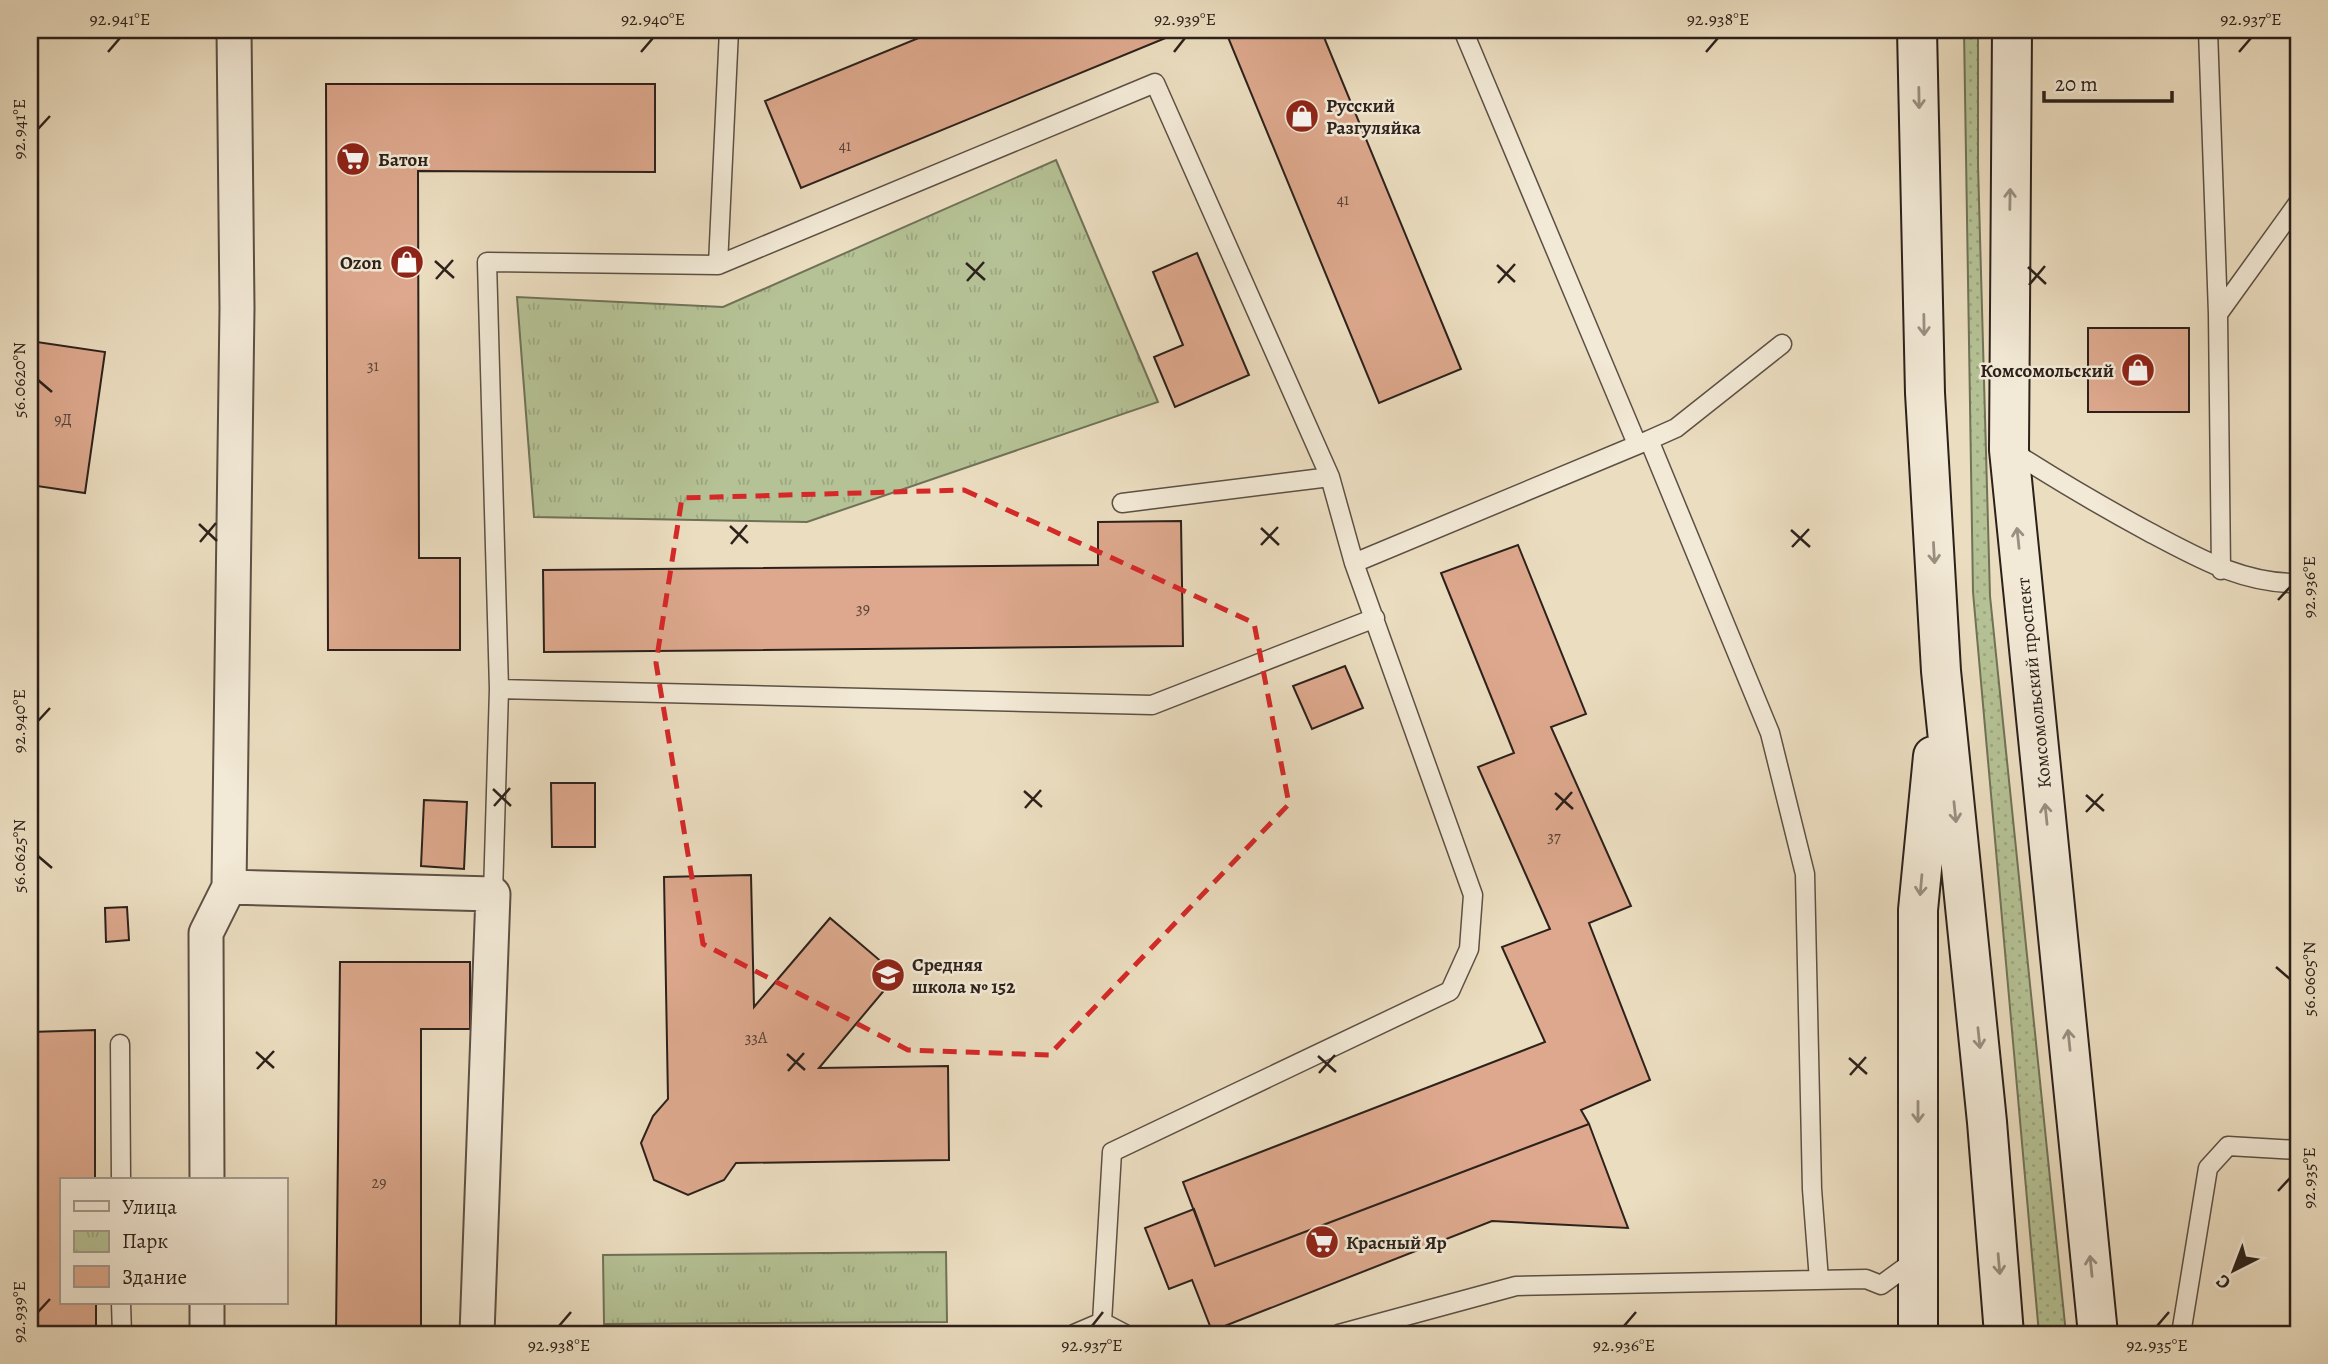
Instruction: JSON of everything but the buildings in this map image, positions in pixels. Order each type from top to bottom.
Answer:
[{"type":"main road","points":[[1917,30],[1925,393],[1941,671],[1987,1122],[2004,1334]]},
{"type":"main road","name":"Комсомольский проспект","points":[[2012,30],[2009,450],[2098,1334]]},
{"type":"main road","points":[[1918,1334],[1919,910],[1941,671]]},
{"type":"street","points":[[207,1178],[206,933],[229,887],[237,308],[234,30]]},
{"type":"street","points":[[229,887],[493,894],[477,1334]]},
{"type":"street","points":[[207,1304],[207,1334]]},
{"type":"lane","points":[[718,265],[729,30]]},
{"type":"lane","points":[[1463,30],[1770,733],[1805,874],[1812,1189],[1819,1280]]},
{"type":"lane","points":[[2208,30],[2218,314],[2221,570]]},
{"type":"lane","points":[[493,894],[499,689],[487,262],[718,265],[1155,83],[1330,477],[1354,563],[1473,895],[1469,949],[1450,991],[1112,1152],[1102,1322]]},
{"type":"lane","points":[[2218,314],[2298,203]]},
{"type":"lane","points":[[1354,563],[1561,479],[1676,428],[1782,344]]},
{"type":"lane","points":[[2009,450],[2083,496],[2221,570],[2274,584],[2298,583]]},
{"type":"lane","points":[[1122,503],[1330,477]]},
{"type":"lane","points":[[499,689],[1152,705],[1375,618]]},
{"type":"lane","points":[[120,1044],[121,1178]]},
{"type":"lane","points":[[2181,1334],[2208,1168],[2228,1146],[2298,1150]]},
{"type":"lane","points":[[1339,1334],[1516,1286],[1866,1279],[1881,1285],[1918,1258]]},
{"type":"lane","points":[[121,1304],[121,1334]]},
{"type":"lane","points":[[1074,1334],[1102,1322]]},
{"type":"lane","points":[[1102,1322],[1125,1334]]},
{"type":"highlighted area","points":[[964,490],[1254,623],[1289,804],[1049,1055],[908,1050],[703,944],[656,663],[682,498]]},
{"type":"green space","points":[[1964,30],[1978,30],[1978,165],[1990,596],[2066,1334],[2039,1334],[1973,592]]},
{"type":"green space","points":[[1056,160],[1158,402],[807,522],[534,517],[517,297],[723,307]]},
{"type":"green space","points":[[946,1252],[947,1322],[604,1324],[603,1255]]},
{"type":"place","name":"Русский Разгуляйка","points":[[1302,116]]},
{"type":"place","name":"Батон","points":[[353,159]]},
{"type":"place","name":"Ozon","points":[[407,262]]},
{"type":"place","name":"Комсомольский","points":[[2138,370]]},
{"type":"place","name":"Средняя школа № 152","points":[[888,975]]},
{"type":"place","name":"Красный Яр","points":[[1322,1242]]}]
